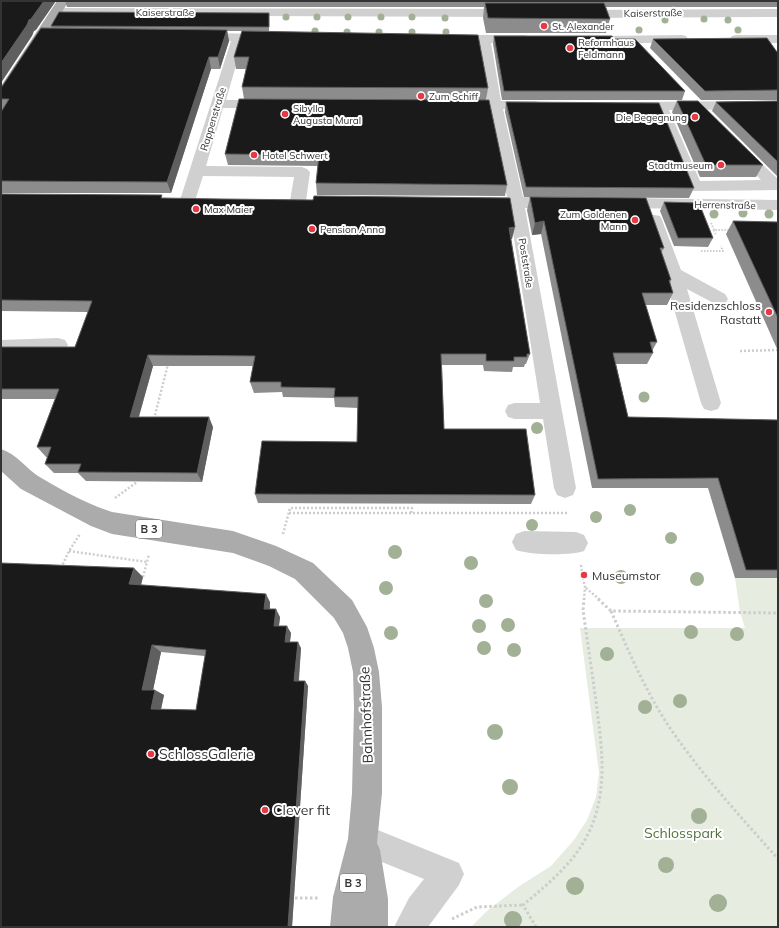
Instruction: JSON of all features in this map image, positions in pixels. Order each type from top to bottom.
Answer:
[{"type":"main road","points":[[1,96],[39,35],[63,1]]},
{"type":"main road","name":"Bahnhofstraße","points":[[1,458],[29,482],[91,516],[112,523],[233,542],[276,557],[304,571],[343,609],[354,628],[361,648],[366,672],[368,708],[367,793],[363,839],[349,897],[346,927]]},
{"type":"main road","name":"Bahnhofstraße","points":[[363,839],[372,899],[372,927]]},
{"type":"street","points":[[597,1],[645,53]]},
{"type":"street","points":[[739,1],[774,52]]},
{"type":"street","name":"Kaiserstraße","points":[[56,12],[270,25],[455,13],[522,13]]},
{"type":"street","points":[[455,13],[456,39]]},
{"type":"street","name":"Kaiserstraße","points":[[568,13],[778,13]]},
{"type":"street","name":"Kaiserstraße","points":[[185,37],[238,38],[270,25]]},
{"type":"street","name":"Kaiserstraße","points":[[270,25],[282,38]]},
{"type":"street","points":[[39,35],[57,36]]},
{"type":"street","name":"Rappenstraße","points":[[188,200],[238,38]]},
{"type":"street","points":[[433,39],[539,40]]},
{"type":"street","name":"Poststraße","points":[[484,39],[495,105],[516,202],[565,488]]},
{"type":"street","points":[[594,40],[695,39]]},
{"type":"street","points":[[726,39],[778,39]]},
{"type":"street","points":[[682,91],[708,119]]},
{"type":"street","points":[[218,104],[278,104]]},
{"type":"street","points":[[449,105],[550,105]]},
{"type":"street","points":[[622,106],[778,106]]},
{"type":"street","name":"Herrenstraße","points":[[661,107],[694,186],[777,185]]},
{"type":"street","points":[[732,143],[777,185]]},
{"type":"street","points":[[197,171],[302,172],[298,200]]},
{"type":"street","points":[[462,202],[571,203]]},
{"type":"street","name":"Herrenstraße","points":[[602,203],[778,205]]},
{"type":"street","points":[[648,204],[673,274],[711,403]]},
{"type":"street","points":[[673,274],[719,300]]},
{"type":"street","points":[[1,347],[58,345]]},
{"type":"street","points":[[515,411],[553,411]]},
{"type":"street","points":[[524,542],[576,542]]},
{"type":"street","points":[[363,839],[448,874],[420,909],[410,927]]},
{"type":"path","points":[[703,204],[716,235]]},
{"type":"path","points":[[714,230],[730,230]]},
{"type":"path","points":[[701,251],[723,251],[721,246]]},
{"type":"path","points":[[740,351],[778,350]]},
{"type":"path","points":[[152,426],[168,361]]},
{"type":"path","points":[[357,513],[358,503]]},
{"type":"path","points":[[411,513],[412,508],[290,508],[289,513],[357,513],[411,513],[569,513]]},
{"type":"path","points":[[58,574],[69,551],[81,532]]},
{"type":"path","points":[[69,551],[147,562],[143,577]]},
{"type":"path","points":[[450,920],[477,907],[523,905],[552,881],[577,850],[593,825],[600,804],[603,781],[602,745],[583,610],[585,587],[583,578]]},
{"type":"path","points":[[585,587],[611,611],[638,670],[668,725],[716,788],[778,859]]},
{"type":"path","points":[[611,611],[778,613]]},
{"type":"path","points":[[523,905],[536,927]]},
{"type":"green space","name":"Schlosspark","points":[[735,578],[778,578],[778,927],[471,927],[487,911],[518,887],[551,866],[574,840],[587,820],[596,797],[599,773],[580,628],[745,628],[740,612]]},
{"type":"building","points":[[1,1],[44,1],[29,20],[1,63]]},
{"type":"building","points":[[485,3],[604,3],[610,19],[488,18]]},
{"type":"building","points":[[59,12],[269,13],[269,27],[51,26]]},
{"type":"building","points":[[41,28],[227,30],[218,57],[209,57],[167,182],[1,181],[1,112],[9,99],[1,99],[1,88]]},
{"type":"building","points":[[242,31],[478,35],[488,88],[242,87],[249,57],[234,57]]},
{"type":"building","points":[[494,36],[612,36],[614,39],[635,39],[685,91],[504,91]]},
{"type":"building","points":[[767,38],[778,53],[778,90],[705,91],[653,39]]},
{"type":"building","points":[[239,99],[489,100],[507,185],[316,183],[319,155],[225,154]]},
{"type":"building","points":[[677,101],[698,101],[763,165],[706,165]]},
{"type":"building","points":[[778,101],[778,162],[716,102]]},
{"type":"building","points":[[506,102],[659,103],[694,188],[526,187]]},
{"type":"building","points":[[1,194],[162,195],[161,198],[313,200],[314,196],[510,198],[515,227],[509,228],[530,354],[527,354],[527,357],[514,357],[514,361],[486,361],[486,354],[441,354],[444,429],[526,429],[535,495],[255,494],[262,441],[357,442],[358,397],[334,397],[335,388],[281,387],[281,382],[250,382],[255,356],[148,355],[130,417],[209,417],[197,473],[78,472],[81,464],[45,464],[51,447],[37,447],[59,389],[1,389],[1,347],[75,347],[92,301],[1,300]]},
{"type":"building","points":[[530,197],[646,198],[664,248],[660,248],[671,280],[669,280],[673,293],[642,293],[657,342],[650,342],[653,353],[613,353],[628,417],[778,420],[778,570],[746,570],[718,478],[598,479],[544,221],[535,223]]},
{"type":"building","points":[[664,202],[699,203],[713,238],[678,238]]},
{"type":"building","points":[[733,221],[778,222],[778,318]]},
{"type":"building","name":"SchlossGalerie","points":[[1,563],[134,568],[129,584],[266,594],[264,609],[276,609],[274,626],[287,626],[285,642],[298,642],[294,681],[305,681],[288,927],[1,927]],"holes":[[[152,645],[206,650],[196,710],[151,709],[155,690],[142,690]]]},
{"type":"place","name":"St. Alexander","points":[[544,26]]},
{"type":"place","name":"Reformhaus Feldmann","points":[[570,48]]},
{"type":"place","name":"Zum Schiff","points":[[421,96]]},
{"type":"place","name":"Sibylla Augusta Mural","points":[[285,114]]},
{"type":"place","name":"Die Begegnung","points":[[695,117]]},
{"type":"place","name":"Hotel Schwert","points":[[254,155]]},
{"type":"place","name":"Stadtmuseum","points":[[721,165]]},
{"type":"place","name":"Max Maier","points":[[196,209]]},
{"type":"place","name":"Zum Goldenen Mann","points":[[635,220]]},
{"type":"place","name":"Pension Anna","points":[[312,229]]},
{"type":"place","name":"Residenzschloss Rastatt","points":[[769,312]]},
{"type":"place","name":"Museumstor","points":[[584,575]]},
{"type":"place","name":"SchlossGalerie","points":[[151,754]]},
{"type":"place","name":"Clever fit","points":[[265,810]]}]
